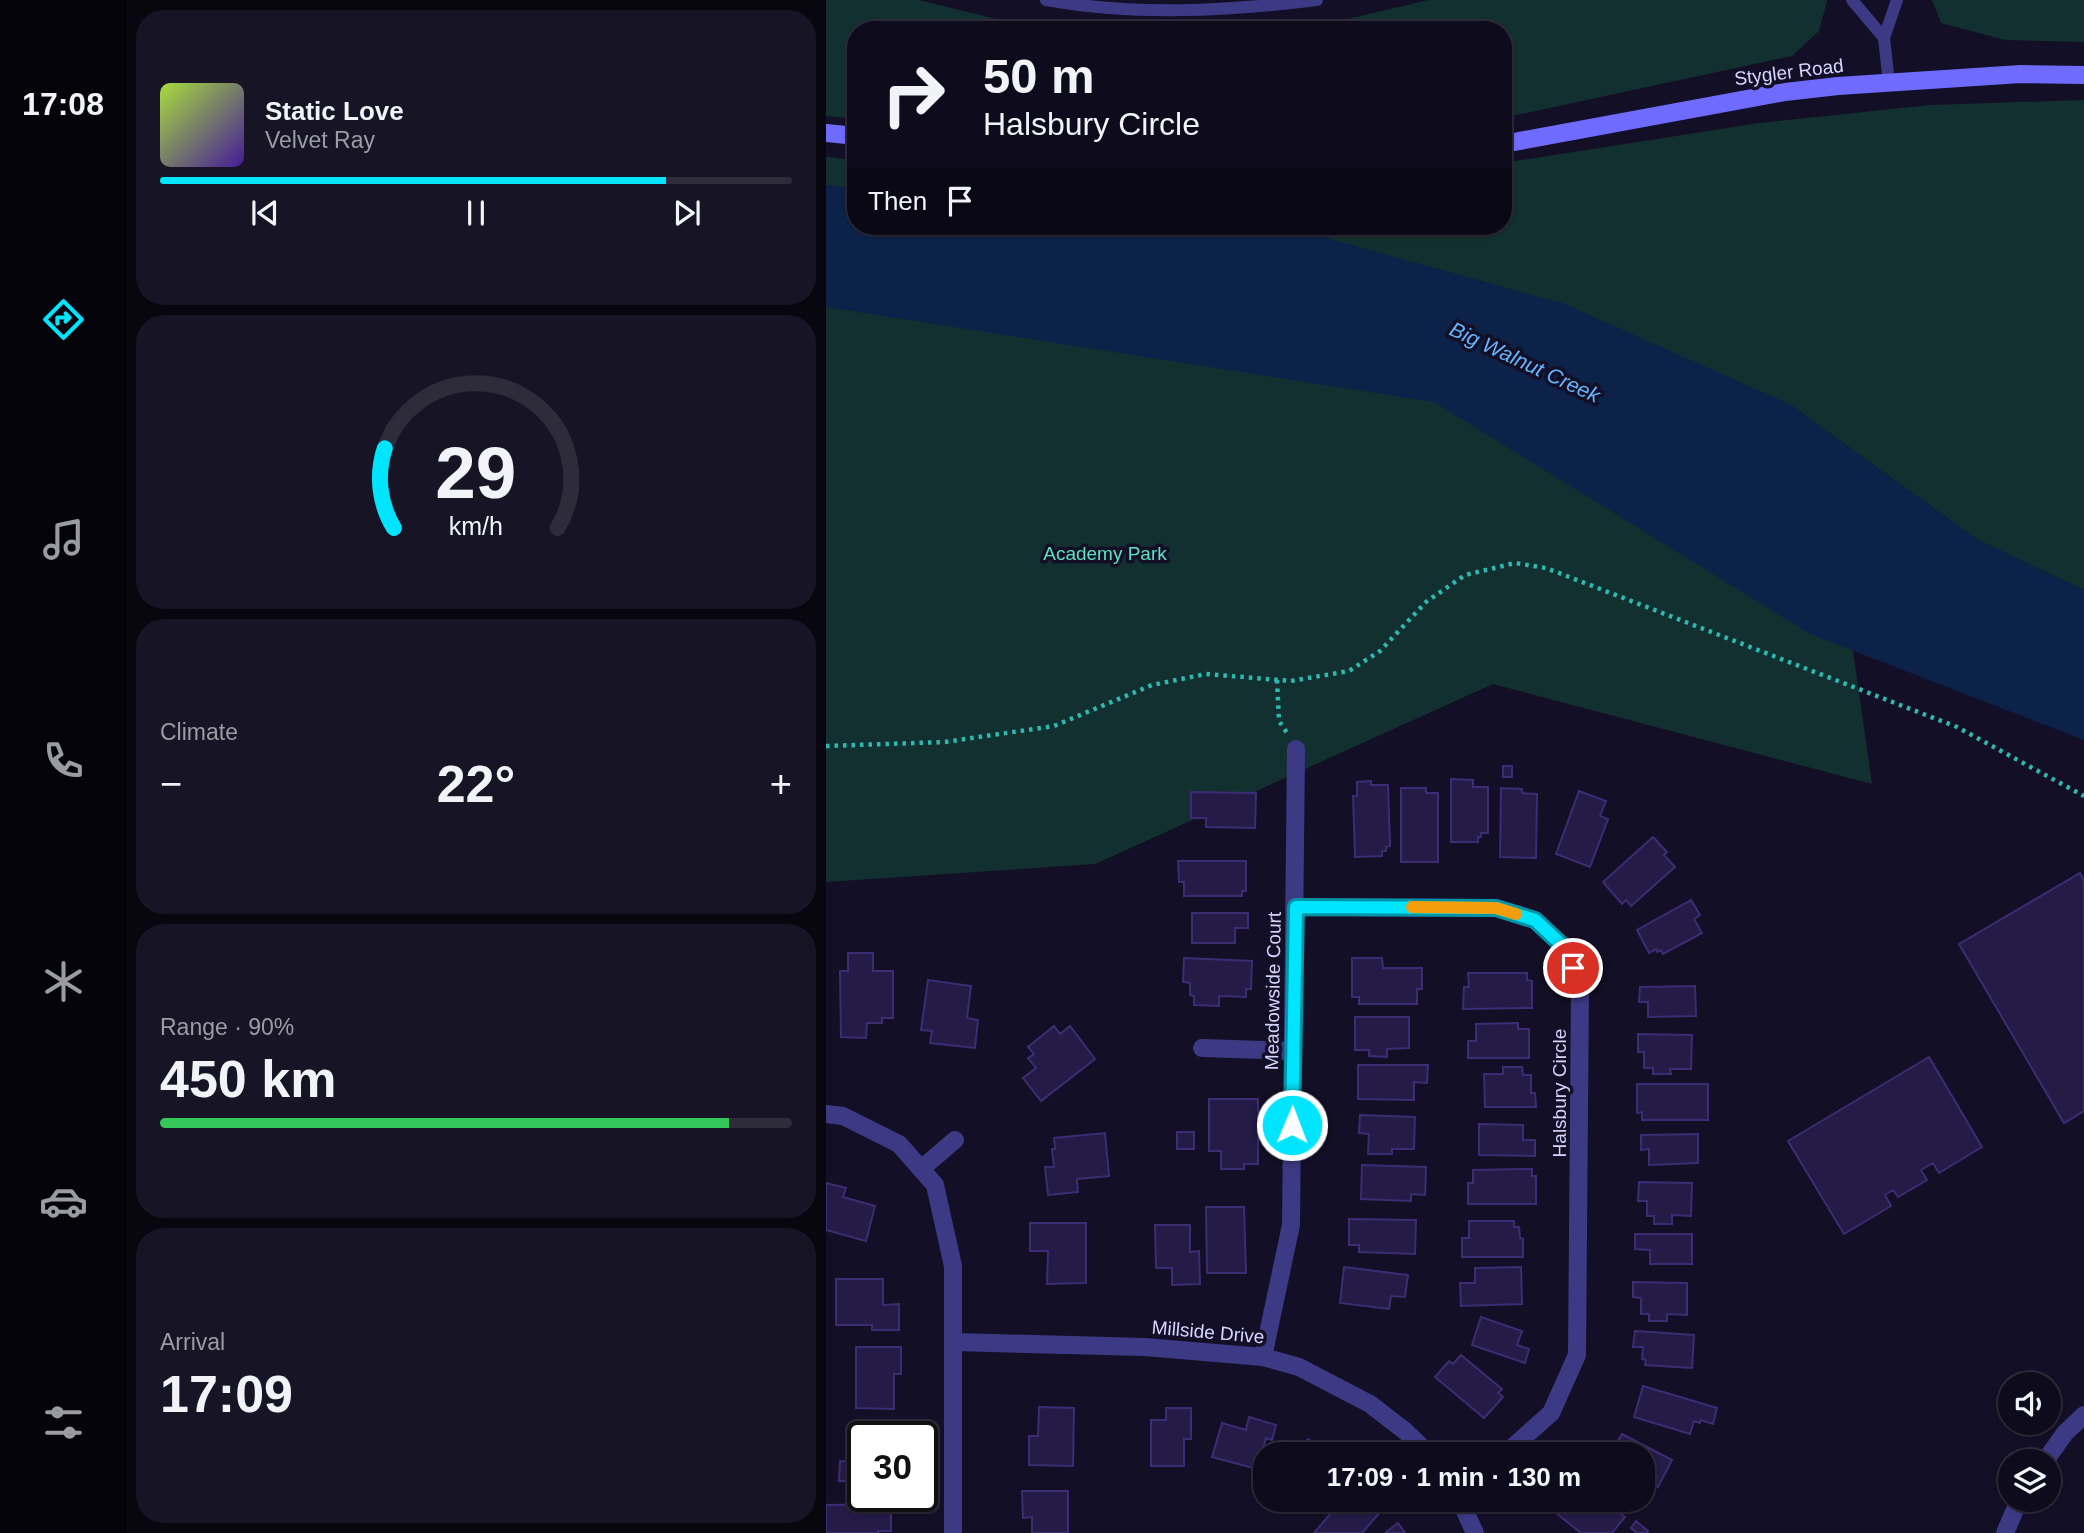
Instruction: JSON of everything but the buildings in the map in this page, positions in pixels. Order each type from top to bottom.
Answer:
[{"type":"main road","name":"Stygler Road","points":[[1512,142],[1785,92],[2021,74],[2084,75]]},
{"type":"main road","points":[[826,133],[847,135]]},
{"type":"street","name":"Meadowside Court","points":[[1263,1357],[1291,1225],[1296,749]]},
{"type":"street","name":"Halsbury Circle","points":[[1296,907],[1496,908],[1535,920],[1566,949],[1580,988],[1577,1355],[1551,1413],[1518,1442]]},
{"type":"street","points":[[1202,1048],[1293,1051]]},
{"type":"street","points":[[826,1114],[843,1116],[899,1144],[935,1185],[953,1266],[953,1533]]},
{"type":"street","points":[[922,1170],[955,1140]]},
{"type":"street","name":"Millside Drive","points":[[954,1342],[1145,1347],[1263,1357],[1299,1367],[1370,1404],[1416,1442]]},
{"type":"street","points":[[2054,1449],[2065,1433],[2084,1415]]},
{"type":"street","points":[[1465,1512],[1475,1533]]},
{"type":"street","points":[[2005,1533],[2014,1512]]},
{"type":"lane","points":[[1046,0],[1084,7],[1223,10],[1317,0]]},
{"type":"lane","points":[[1852,0],[1884,38]]},
{"type":"lane","points":[[1889,83],[1884,38],[1897,0]]},
{"type":"path","points":[[826,746],[944,742],[1054,726],[1152,685],[1206,674],[1290,681],[1349,671],[1380,651],[1426,602],[1465,575],[1515,563],[1546,568],[1957,727],[2084,796]]},
{"type":"path","points":[[1277,680],[1279,720],[1296,749]]},
{"type":"green space","points":[[826,0],[919,0],[1004,21],[847,21],[847,118],[826,116]]},
{"type":"green space","points":[[1428,0],[1827,0],[1819,31],[1792,56],[1512,116],[1512,21],[1340,21]]},
{"type":"green space","points":[[1932,0],[2084,0],[2084,42],[2005,40],[1941,23]]},
{"type":"green space","points":[[2084,100],[2084,590],[1978,540],[1789,404],[1228,235],[1512,235],[1512,162],[1759,123],[1930,105]]},
{"type":"green space","points":[[826,157],[847,159],[847,188],[826,185]]},
{"type":"green space","name":"Academy Park","points":[[826,229],[1832,503],[1872,784],[1493,684],[1095,864],[826,882]]},
{"type":"water","name":"Big Walnut Creek","points":[[826,185],[847,188],[847,235],[1316,235],[1565,304],[1789,404],[1978,540],[2084,590],[2084,740],[1810,634],[1434,402],[826,307]]},
{"type":"slow traffic","points":[[1412,907],[1496,908],[1516,914]]},
{"type":"route","points":[[1292,1125],[1296,907],[1496,908],[1535,920],[1566,949],[1573,968]]}]
